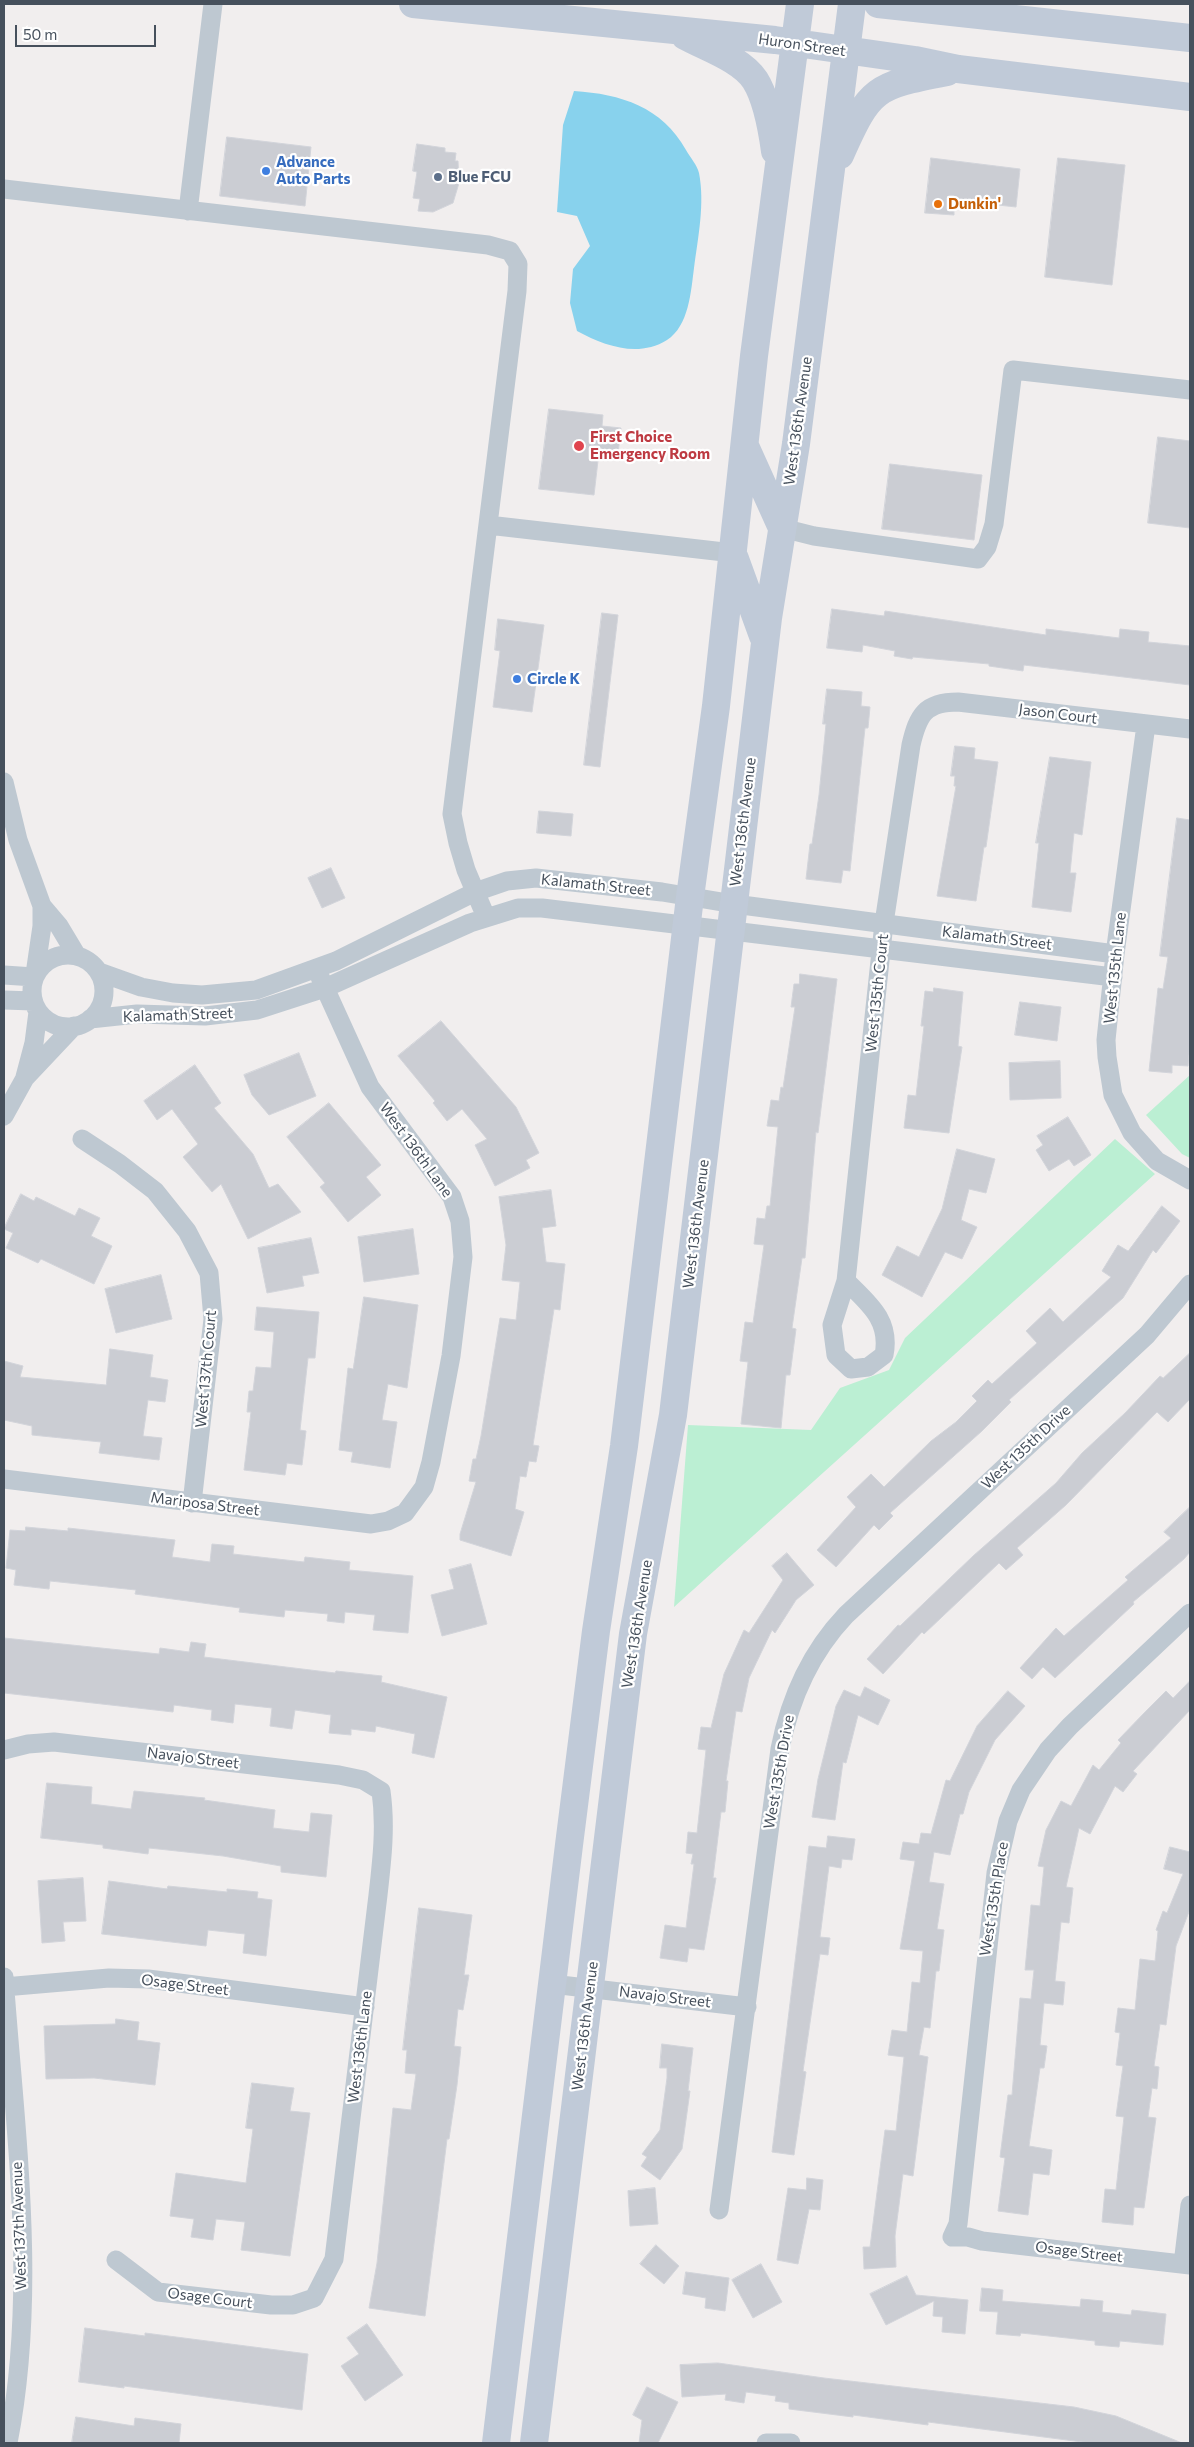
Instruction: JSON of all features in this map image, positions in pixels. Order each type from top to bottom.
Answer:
[{"type":"main road","name":"Huron Street","points":[[413,4],[795,43],[915,60],[958,69],[1190,97]]},
{"type":"main road","points":[[496,2443],[596,1631],[623,1456],[690,897],[716,706],[744,444],[800,4]]},
{"type":"main road","name":"West 136th Avenue","points":[[534,2443],[633,1634],[672,1414],[765,640],[804,384],[852,4]]},
{"type":"main road","points":[[878,4],[954,9],[1190,38]]},
{"type":"main road","points":[[673,30],[729,59],[754,79],[769,122],[779,176]]},
{"type":"main road","points":[[829,182],[862,110],[875,93],[897,83],[958,69]]},
{"type":"main road","points":[[744,444],[782,528]]},
{"type":"main road","points":[[733,553],[765,640]]},
{"type":"street","points":[[188,212],[213,4]]},
{"type":"street","points":[[4,189],[188,212],[488,245],[510,251],[518,264],[516,291],[452,814],[458,844],[486,917]]},
{"type":"street","points":[[782,528],[814,536],[978,559],[987,547],[994,524],[1013,370],[1190,390]]},
{"type":"street","points":[[488,525],[733,553]]},
{"type":"street","name":"Jason Court","points":[[926,710],[936,704],[958,702],[1190,729]]},
{"type":"street","name":"West 135th Court","points":[[846,1281],[884,923],[911,745],[919,718],[926,710]]},
{"type":"street","name":"West 135th Lane","points":[[1146,725],[1115,954],[1106,1040],[1107,1057],[1113,1095],[1132,1132],[1157,1161],[1190,1180]]},
{"type":"street","points":[[4,782],[18,840],[42,906],[42,926],[32,989],[36,1006],[34,1043],[25,1078],[4,1116]]},
{"type":"street","name":"Kalamath Street","points":[[99,972],[142,986],[173,993],[202,995],[256,990],[317,970],[475,892],[507,881],[536,878],[1115,954]]},
{"type":"street","points":[[42,906],[59,926],[77,956]]},
{"type":"street","name":"Kalamath Street","points":[[82,1023],[137,1014],[229,1015],[257,1010],[325,988],[486,917],[518,908],[542,908],[1113,977]]},
{"type":"street","points":[[25,1078],[102,1003],[103,982],[99,972],[92,964],[77,956],[67,954],[49,960],[35,976]]},
{"type":"street","name":"West 136th Lane","points":[[317,970],[370,1087],[452,1197],[460,1221],[463,1257],[451,1356],[424,1486],[405,1513]]},
{"type":"street","points":[[4,975],[35,976]]},
{"type":"street","points":[[4,1000],[36,1006],[54,1024],[82,1023]]},
{"type":"street","name":"West 137th Court","points":[[82,1139],[120,1164],[155,1191],[187,1231],[209,1273],[213,1319],[192,1503]]},
{"type":"street","name":"West 135th Drive","points":[[719,2210],[780,1749],[792,1701],[819,1647],[846,1615],[1147,1335],[1190,1284]]},
{"type":"street","name":"Mariposa Street","points":[[4,1479],[371,1524],[388,1521],[405,1513]]},
{"type":"street","name":"West 135th Place","points":[[968,2237],[952,2237],[958,2224],[993,1892],[1001,1846],[1008,1822],[1021,1790],[1048,1750],[1070,1726],[1190,1613]]},
{"type":"street","name":"Navajo Street","points":[[4,1750],[28,1744],[54,1742],[339,1775],[363,1780],[380,1791]]},
{"type":"street","name":"West 136th Lane","points":[[314,2298],[334,2259],[384,1837],[384,1813],[380,1791]]},
{"type":"street","name":"West 137th Avenue","points":[[4,1977],[21,2204],[22,2280],[11,2373],[8,2443]]},
{"type":"street","name":"Osage Street","points":[[4,1986],[110,1978],[148,1979],[365,2008]]},
{"type":"street","name":"Navajo Street","points":[[552,1984],[747,2007]]},
{"type":"street","points":[[1186,2264],[1190,2205]]},
{"type":"street","name":"Osage Street","points":[[968,2237],[982,2241],[1186,2264]]},
{"type":"street","name":"Osage Court","points":[[116,2260],[158,2292],[271,2305],[293,2305],[314,2298]]},
{"type":"street","points":[[766,2443],[791,2443]]},
{"type":"green space","points":[[1190,1075],[1190,1158],[1182,1154],[1146,1115]]},
{"type":"green space","points":[[1115,1139],[1155,1174],[674,1607],[688,1425],[811,1430],[840,1388],[889,1370],[905,1338]]},
{"type":"water","points":[[574,91],[608,95],[639,106],[652,113],[676,135],[699,173],[701,185],[700,220],[688,307],[680,326],[674,334],[656,345],[645,348],[622,348],[599,341],[577,331],[570,303],[573,269],[590,246],[577,216],[557,212],[563,125]]},
{"type":"building","name":"Advance Auto Parts","points":[[227,137],[311,147],[305,206],[220,196]]},
{"type":"building","name":"Blue FCU","points":[[417,144],[445,148],[445,152],[456,153],[455,161],[458,161],[459,183],[453,203],[433,212],[418,211],[420,199],[413,198],[417,172],[413,171]]},
{"type":"building","points":[[931,158],[1020,169],[1016,207],[998,205],[997,210],[954,206],[954,215],[925,213]]},
{"type":"building","points":[[1058,158],[1125,165],[1112,285],[1045,277]]},
{"type":"building","points":[[549,409],[603,415],[602,426],[621,428],[618,454],[599,452],[594,495],[539,489]]},
{"type":"building","points":[[1158,437],[1190,441],[1190,528],[1148,523]]},
{"type":"building","points":[[890,464],[982,475],[974,540],[882,529]]},
{"type":"building","points":[[832,609],[884,616],[885,611],[1046,635],[1046,629],[1119,638],[1120,629],[1149,632],[1148,642],[1190,646],[1190,685],[1024,665],[1023,671],[989,666],[989,664],[913,657],[912,659],[894,656],[895,651],[863,645],[862,652],[827,648]]},
{"type":"building","name":"Circle K","points":[[602,613],[618,615],[600,767],[584,765]]},
{"type":"building","name":"Circle K","points":[[498,619],[544,625],[532,712],[493,707],[500,651],[495,650]]},
{"type":"building","points":[[827,689],[862,692],[861,706],[870,707],[868,728],[865,728],[850,871],[843,870],[841,883],[806,879],[819,795],[826,724],[823,724]]},
{"type":"building","points":[[955,746],[975,748],[974,759],[998,762],[976,901],[937,896],[956,786],[954,786],[955,776],[951,776]]},
{"type":"building","points":[[1050,757],[1091,762],[1082,835],[1074,833],[1070,873],[1076,873],[1071,912],[1032,907],[1039,843],[1036,843]]},
{"type":"building","points":[[539,811],[573,814],[571,836],[537,833]]},
{"type":"building","points":[[1177,818],[1190,820],[1190,1043],[1188,1066],[1172,1065],[1172,1073],[1149,1071],[1158,988],[1163,989],[1168,957],[1160,956]]},
{"type":"building","points":[[331,868],[345,898],[322,908],[308,878]]},
{"type":"building","points":[[800,974],[837,979],[818,1133],[816,1132],[805,1258],[802,1258],[792,1328],[796,1329],[790,1375],[786,1375],[781,1428],[741,1424],[748,1362],[740,1361],[745,1322],[753,1323],[764,1245],[754,1244],[757,1218],[765,1219],[767,1206],[770,1206],[778,1127],[767,1126],[771,1100],[779,1101],[781,1087],[783,1088],[795,1007],[791,1007],[794,984],[799,984]]},
{"type":"building","points":[[934,988],[963,992],[958,1046],[962,1047],[949,1133],[904,1128],[908,1095],[916,1096],[924,1026],[921,1026],[925,991],[933,992]]},
{"type":"building","points":[[1020,1002],[1061,1007],[1057,1041],[1015,1035]]},
{"type":"building","points":[[441,1021],[516,1107],[539,1153],[526,1160],[530,1168],[495,1186],[475,1145],[487,1139],[462,1109],[447,1121],[433,1103],[435,1101],[398,1056]]},
{"type":"building","points":[[299,1053],[316,1096],[269,1115],[252,1095],[244,1075]]},
{"type":"building","points":[[1060,1061],[1061,1098],[1010,1100],[1009,1063]]},
{"type":"building","points":[[195,1065],[221,1103],[214,1108],[253,1154],[269,1188],[278,1184],[301,1212],[248,1239],[221,1184],[212,1192],[183,1157],[198,1144],[172,1109],[157,1120],[144,1101]]},
{"type":"building","points":[[329,1103],[381,1165],[366,1177],[381,1195],[348,1222],[320,1187],[325,1183],[287,1137]]},
{"type":"building","points":[[1068,1117],[1091,1155],[1074,1166],[1069,1159],[1049,1171],[1036,1150],[1043,1145],[1037,1136]]},
{"type":"building","points":[[957,1149],[995,1159],[986,1193],[969,1189],[961,1220],[977,1227],[962,1259],[945,1252],[922,1297],[882,1275],[897,1246],[919,1257],[942,1209]]},
{"type":"building","points":[[551,1190],[556,1226],[542,1228],[546,1262],[565,1264],[560,1310],[554,1309],[533,1445],[539,1446],[536,1462],[529,1461],[526,1477],[520,1476],[515,1509],[524,1512],[511,1556],[460,1540],[460,1534],[476,1482],[469,1481],[473,1459],[476,1459],[481,1436],[500,1318],[516,1320],[520,1282],[502,1280],[506,1245],[499,1197]]},
{"type":"building","points":[[21,1194],[34,1201],[36,1197],[75,1216],[79,1208],[100,1218],[91,1236],[112,1246],[94,1284],[41,1259],[38,1263],[6,1248],[13,1233],[4,1229]]},
{"type":"building","points":[[1162,1206],[1180,1221],[1156,1253],[1153,1250],[1123,1298],[1009,1400],[1011,1402],[982,1431],[890,1513],[893,1516],[879,1530],[874,1525],[836,1567],[817,1550],[856,1507],[847,1497],[871,1474],[884,1487],[931,1441],[956,1422],[977,1401],[972,1396],[988,1380],[992,1384],[1037,1343],[1026,1331],[1050,1308],[1063,1322],[1111,1277],[1102,1271],[1118,1245],[1128,1251]]},
{"type":"building","points":[[413,1229],[419,1274],[364,1282],[358,1237]]},
{"type":"building","points":[[311,1238],[319,1273],[302,1276],[304,1286],[267,1293],[258,1248]]},
{"type":"building","points":[[161,1275],[172,1319],[116,1333],[105,1289]]},
{"type":"building","points":[[364,1297],[418,1305],[407,1388],[388,1384],[382,1420],[397,1422],[390,1468],[351,1462],[353,1452],[339,1450],[348,1368],[353,1369]]},
{"type":"building","points":[[257,1307],[319,1312],[315,1358],[308,1358],[300,1430],[306,1431],[302,1465],[287,1463],[285,1475],[244,1470],[251,1412],[247,1412],[249,1391],[253,1391],[256,1367],[271,1368],[274,1332],[255,1330]]},
{"type":"building","points":[[110,1349],[153,1355],[150,1377],[168,1380],[165,1402],[148,1400],[143,1436],[162,1438],[159,1460],[99,1453],[101,1442],[32,1435],[32,1426],[4,1420],[4,1361],[23,1366],[20,1377],[106,1385]]},
{"type":"building","points":[[1190,1353],[1190,1399],[1168,1422],[1157,1412],[1066,1505],[1017,1548],[1023,1555],[1006,1570],[999,1563],[924,1634],[922,1632],[883,1674],[867,1659],[898,1625],[900,1626],[973,1556],[1056,1483],[1082,1453],[1125,1413],[1160,1376],[1163,1378]]},
{"type":"building","points":[[1190,1507],[1190,1552],[1184,1559],[1133,1602],[1134,1604],[1055,1678],[1043,1667],[1032,1679],[1020,1668],[1056,1628],[1064,1636],[1128,1580],[1125,1577],[1171,1538],[1164,1532]]},
{"type":"building","points":[[26,1527],[68,1531],[68,1528],[175,1540],[172,1557],[210,1562],[212,1544],[234,1546],[233,1554],[304,1562],[305,1557],[350,1562],[349,1570],[413,1576],[408,1633],[373,1630],[375,1615],[345,1612],[344,1623],[327,1621],[328,1614],[285,1610],[284,1617],[239,1612],[240,1608],[135,1594],[136,1590],[50,1581],[49,1589],[14,1585],[16,1570],[6,1568],[10,1530],[25,1531]]},
{"type":"building","points":[[787,1553],[814,1585],[796,1600],[775,1633],[772,1630],[749,1678],[742,1712],[736,1711],[726,1781],[728,1781],[725,1812],[721,1812],[713,1878],[716,1878],[704,1950],[689,1948],[687,1962],[660,1958],[665,1925],[686,1928],[694,1864],[691,1864],[693,1854],[686,1853],[688,1832],[697,1833],[706,1750],[698,1749],[701,1727],[711,1728],[724,1674],[744,1630],[749,1633],[783,1580],[772,1566]]},
{"type":"building","points":[[471,1564],[487,1624],[442,1636],[431,1595],[454,1589],[449,1570]]},
{"type":"building","points":[[4,1638],[159,1654],[160,1648],[189,1652],[191,1642],[206,1644],[204,1657],[335,1673],[336,1671],[382,1676],[381,1682],[447,1697],[434,1758],[412,1753],[415,1734],[376,1726],[375,1732],[351,1729],[351,1735],[329,1733],[331,1715],[295,1710],[292,1729],[270,1726],[272,1708],[235,1704],[233,1723],[211,1720],[212,1710],[174,1705],[173,1712],[4,1693]]},
{"type":"building","points":[[1190,1681],[1190,1710],[1133,1771],[1137,1774],[1123,1792],[1115,1786],[1090,1834],[1079,1828],[1066,1887],[1073,1888],[1069,1923],[1061,1922],[1055,1981],[1065,1982],[1063,2005],[1044,2003],[1040,2045],[1047,2046],[1044,2068],[1040,2068],[1029,2146],[1052,2150],[1049,2175],[1033,2173],[1028,2215],[998,2211],[1005,2158],[1000,2157],[1008,2095],[1012,2095],[1020,1998],[1031,1999],[1034,1970],[1025,1970],[1031,1905],[1040,1906],[1044,1867],[1038,1866],[1046,1830],[1061,1801],[1071,1806],[1093,1765],[1099,1770],[1121,1743],[1118,1740],[1166,1691],[1173,1698]]},
{"type":"building","points":[[865,1687],[890,1700],[878,1725],[858,1715],[846,1763],[843,1762],[835,1820],[812,1817],[818,1779],[836,1706],[844,1690],[860,1697]]},
{"type":"building","points":[[1008,1691],[1025,1706],[995,1740],[969,1792],[963,1814],[960,1814],[950,1855],[934,1852],[929,1882],[944,1884],[937,1929],[944,1930],[939,1971],[936,1971],[930,2028],[924,2027],[919,2055],[928,2057],[913,2176],[903,2174],[895,2236],[896,2267],[864,2269],[863,2247],[870,2247],[885,2130],[896,2131],[904,2057],[888,2055],[892,2030],[907,2032],[912,1982],[920,1983],[923,1951],[900,1949],[915,1861],[900,1859],[903,1842],[919,1844],[921,1833],[931,1834],[946,1780],[950,1781],[977,1726]]},
{"type":"building","points":[[47,1783],[92,1787],[91,1804],[131,1809],[134,1791],[205,1798],[204,1800],[275,1810],[273,1828],[309,1832],[311,1813],[332,1815],[326,1877],[281,1872],[281,1866],[223,1856],[149,1848],[148,1854],[103,1848],[103,1845],[41,1838]]},
{"type":"building","points":[[828,1836],[855,1839],[852,1860],[842,1859],[841,1868],[829,1866],[820,1937],[830,1938],[828,1955],[820,1954],[803,2071],[806,2072],[794,2155],[772,2152],[809,1846],[826,1848]]},
{"type":"building","points":[[1170,1847],[1190,1852],[1190,1909],[1176,1946],[1166,2025],[1160,2024],[1154,2066],[1159,2067],[1157,2089],[1152,2088],[1148,2117],[1156,2118],[1144,2208],[1134,2207],[1133,2225],[1102,2222],[1105,2189],[1116,2190],[1124,2117],[1116,2116],[1123,2066],[1116,2065],[1120,2033],[1115,2032],[1118,2008],[1135,2010],[1140,1959],[1155,1961],[1158,1931],[1156,1930],[1163,1911],[1167,1913],[1183,1874],[1164,1869]]},
{"type":"building","points":[[83,1878],[86,1921],[63,1922],[65,1941],[42,1943],[38,1881]]},
{"type":"building","points":[[109,1881],[167,1889],[168,1886],[227,1892],[227,1889],[258,1892],[257,1898],[272,1900],[266,1956],[243,1953],[245,1934],[208,1930],[206,1946],[102,1934]]},
{"type":"building","points":[[419,1908],[472,1915],[464,1975],[469,1975],[463,2010],[458,2009],[454,2046],[461,2047],[457,2085],[449,2139],[447,2139],[425,2316],[369,2308],[377,2263],[393,2108],[411,2110],[416,2074],[405,2073],[407,2050],[403,2050]]},
{"type":"building","points":[[116,2019],[139,2022],[137,2040],[160,2043],[155,2085],[94,2078],[46,2079],[44,2026],[115,2024]]},
{"type":"building","points":[[662,2044],[693,2048],[688,2091],[690,2091],[682,2149],[660,2180],[641,2166],[647,2157],[642,2154],[660,2130],[667,2078],[667,2068],[660,2068]]},
{"type":"building","points":[[252,2083],[294,2088],[290,2111],[310,2113],[290,2256],[241,2250],[245,2222],[216,2219],[213,2240],[191,2237],[194,2219],[170,2216],[176,2173],[246,2183],[253,2129],[246,2128]]},
{"type":"building","points":[[807,2178],[823,2180],[820,2210],[809,2209],[798,2264],[777,2260],[788,2188],[806,2190]]},
{"type":"building","points":[[655,2188],[658,2224],[630,2226],[628,2191]]},
{"type":"building","points":[[656,2245],[679,2266],[664,2284],[640,2264]]},
{"type":"building","points":[[761,2264],[782,2302],[753,2318],[732,2280]]},
{"type":"building","points":[[686,2272],[729,2278],[725,2311],[705,2308],[706,2298],[683,2294]]},
{"type":"building","points":[[907,2276],[916,2295],[968,2300],[965,2334],[942,2332],[943,2317],[933,2316],[934,2301],[886,2325],[870,2294]]},
{"type":"building","points":[[982,2288],[1003,2290],[1002,2301],[1080,2307],[1081,2299],[1103,2301],[1102,2312],[1131,2315],[1132,2310],[1166,2314],[1163,2345],[1120,2341],[1119,2347],[1095,2345],[1095,2341],[1021,2333],[1020,2336],[996,2334],[998,2312],[980,2311]]},
{"type":"building","points":[[367,2324],[403,2375],[365,2401],[341,2366],[359,2354],[347,2338]]},
{"type":"building","points":[[85,2328],[145,2336],[145,2333],[308,2354],[302,2410],[124,2386],[124,2388],[79,2382]]},
{"type":"building","points":[[718,2363],[824,2378],[1074,2407],[1116,2416],[1182,2443],[1090,2443],[928,2422],[928,2425],[853,2415],[853,2417],[789,2409],[789,2403],[775,2401],[776,2396],[746,2392],[744,2403],[725,2400],[726,2394],[682,2397],[680,2365]]},
{"type":"building","points":[[647,2387],[678,2402],[658,2443],[639,2443],[642,2420],[633,2415]]},
{"type":"building","points":[[76,2417],[134,2426],[135,2418],[181,2424],[179,2443],[72,2443]]},
{"type":"place","name":"Advance Auto Parts","points":[[266,171]]},
{"type":"place","name":"Blue FCU","points":[[438,177]]},
{"type":"place","name":"Dunkin'","points":[[938,204]]},
{"type":"place","name":"First Choice Emergency Room","points":[[579,446]]},
{"type":"place","name":"Circle K","points":[[517,679]]}]
